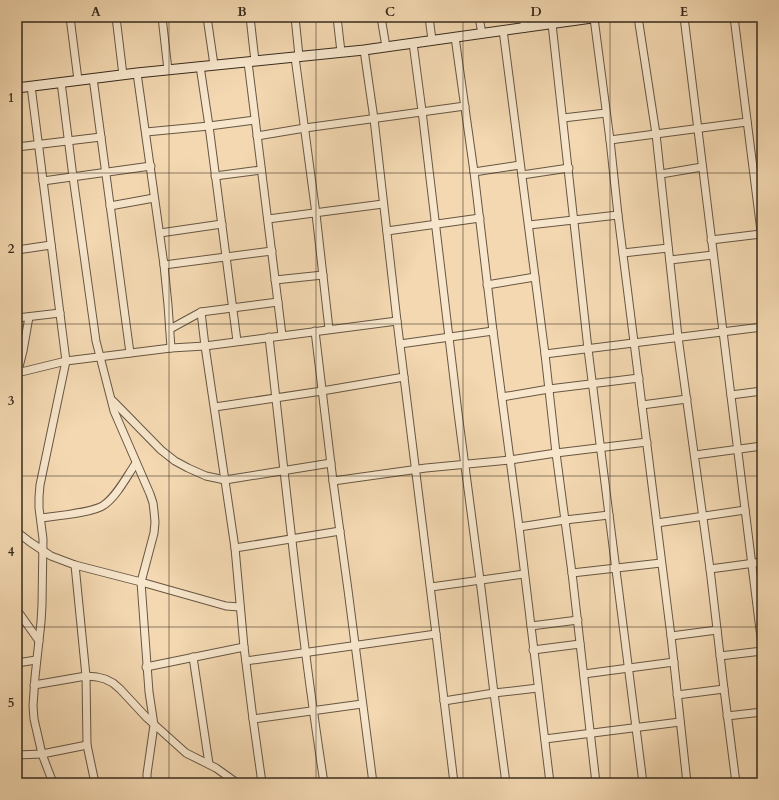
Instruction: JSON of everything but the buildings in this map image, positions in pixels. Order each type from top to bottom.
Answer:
[{"type":"street","points":[[70,17],[78,80]]},
{"type":"street","points":[[116,17],[123,75]]},
{"type":"street","points":[[162,17],[168,70]]},
{"type":"street","points":[[207,17],[214,65]]},
{"type":"street","points":[[250,17],[255,120],[282,335]]},
{"type":"street","points":[[295,17],[297,56],[329,330]]},
{"type":"street","points":[[337,17],[341,52]]},
{"type":"street","points":[[381,17],[386,47]]},
{"type":"street","points":[[429,17],[432,40]]},
{"type":"street","points":[[479,17],[482,34]]},
{"type":"street","points":[[523,17],[525,28]]},
{"type":"street","points":[[17,88],[200,66],[364,50],[552,24],[571,19],[597,17],[606,113],[671,636],[687,783]]},
{"type":"street","points":[[638,17],[656,134],[678,337],[710,569],[736,783]]},
{"type":"street","points":[[684,17],[762,646]]},
{"type":"street","points":[[711,240],[762,237],[760,209],[747,122],[734,17]]},
{"type":"street","points":[[552,24],[592,384],[643,783]]},
{"type":"street","points":[[503,30],[529,225],[556,453],[578,620],[596,783]]},
{"type":"street","points":[[455,37],[480,218],[487,285],[519,527],[550,783]]},
{"type":"street","points":[[413,43],[506,783]]},
{"type":"street","points":[[364,50],[374,119],[397,321],[454,783]]},
{"type":"street","points":[[200,66],[237,341]]},
{"type":"street","points":[[137,73],[164,265],[171,348]]},
{"type":"street","points":[[93,78],[130,353]]},
{"type":"street","points":[[61,82],[96,342],[114,410],[153,503],[155,522],[154,533],[141,582],[148,692],[154,725],[147,783]]},
{"type":"street","points":[[30,86],[66,361],[40,485],[39,497],[43,539],[41,611],[33,706],[34,718],[42,754],[52,783]]},
{"type":"street","points":[[257,136],[465,106]]},
{"type":"street","points":[[563,118],[606,113]]},
{"type":"street","points":[[146,132],[255,120]]},
{"type":"street","points":[[610,140],[747,122]]},
{"type":"street","points":[[17,148],[101,137]]},
{"type":"street","points":[[474,172],[520,165]]},
{"type":"street","points":[[42,182],[150,166]]},
{"type":"street","points":[[522,175],[569,168]]},
{"type":"street","points":[[661,174],[702,168]]},
{"type":"street","points":[[215,176],[262,170]]},
{"type":"street","points":[[110,206],[154,198]]},
{"type":"street","points":[[268,219],[384,204]]},
{"type":"street","points":[[529,225],[618,215]]},
{"type":"street","points":[[387,231],[480,218]]},
{"type":"street","points":[[160,233],[222,224]]},
{"type":"street","points":[[17,250],[51,245]]},
{"type":"street","points":[[623,253],[668,248]]},
{"type":"street","points":[[164,265],[272,251]]},
{"type":"street","points":[[670,260],[713,254]]},
{"type":"street","points":[[275,280],[323,275]]},
{"type":"street","points":[[487,285],[535,277]]},
{"type":"street","points":[[170,329],[201,312],[278,302]]},
{"type":"street","points":[[201,312],[234,548],[244,647],[262,783]]},
{"type":"street","points":[[17,318],[60,313]]},
{"type":"street","points":[[29,317],[17,374],[66,361],[171,348],[205,346],[397,321]]},
{"type":"street","points":[[545,354],[762,327]]},
{"type":"street","points":[[315,331],[333,481],[373,783]]},
{"type":"street","points":[[400,344],[493,332]]},
{"type":"street","points":[[269,337],[305,653],[324,783]]},
{"type":"street","points":[[215,407],[404,377]]},
{"type":"street","points":[[502,397],[549,389],[639,378]]},
{"type":"street","points":[[731,395],[762,391]]},
{"type":"street","points":[[111,399],[161,450],[175,461],[206,476],[225,480],[331,463]]},
{"type":"street","points":[[642,405],[687,399]]},
{"type":"street","points":[[333,481],[416,469],[510,460],[647,442]]},
{"type":"street","points":[[695,455],[762,446]]},
{"type":"street","points":[[41,518],[86,512],[103,506],[112,498],[136,463]]},
{"type":"street","points":[[657,523],[745,510]]},
{"type":"street","points":[[519,527],[609,515]]},
{"type":"street","points":[[234,548],[340,531]]},
{"type":"street","points":[[17,532],[52,556],[75,565],[226,606],[240,607]]},
{"type":"street","points":[[710,569],[762,562]]},
{"type":"street","points":[[572,573],[661,563]]},
{"type":"street","points":[[75,565],[86,676],[88,745],[95,783]]},
{"type":"street","points":[[431,587],[524,574]]},
{"type":"street","points":[[17,610],[39,641]]},
{"type":"street","points":[[531,626],[578,620]]},
{"type":"street","points":[[671,636],[717,630]]},
{"type":"street","points":[[246,661],[436,634]]},
{"type":"street","points":[[534,650],[580,644]]},
{"type":"street","points":[[146,666],[244,647]]},
{"type":"street","points":[[720,656],[762,651]]},
{"type":"street","points":[[193,657],[209,764]]},
{"type":"street","points":[[17,663],[36,660]]},
{"type":"street","points":[[584,674],[674,662]]},
{"type":"street","points":[[34,685],[86,676],[97,677],[112,683],[131,699],[154,725],[186,753],[209,764],[237,783]]},
{"type":"street","points":[[444,701],[538,688]]},
{"type":"street","points":[[677,695],[724,689]]},
{"type":"street","points":[[253,719],[362,704]]},
{"type":"street","points":[[727,716],[762,712]]},
{"type":"street","points":[[545,739],[680,722]]},
{"type":"street","points":[[17,755],[42,754],[88,745]]},
{"type":"street","points":[[753,783],[762,782]]}]
